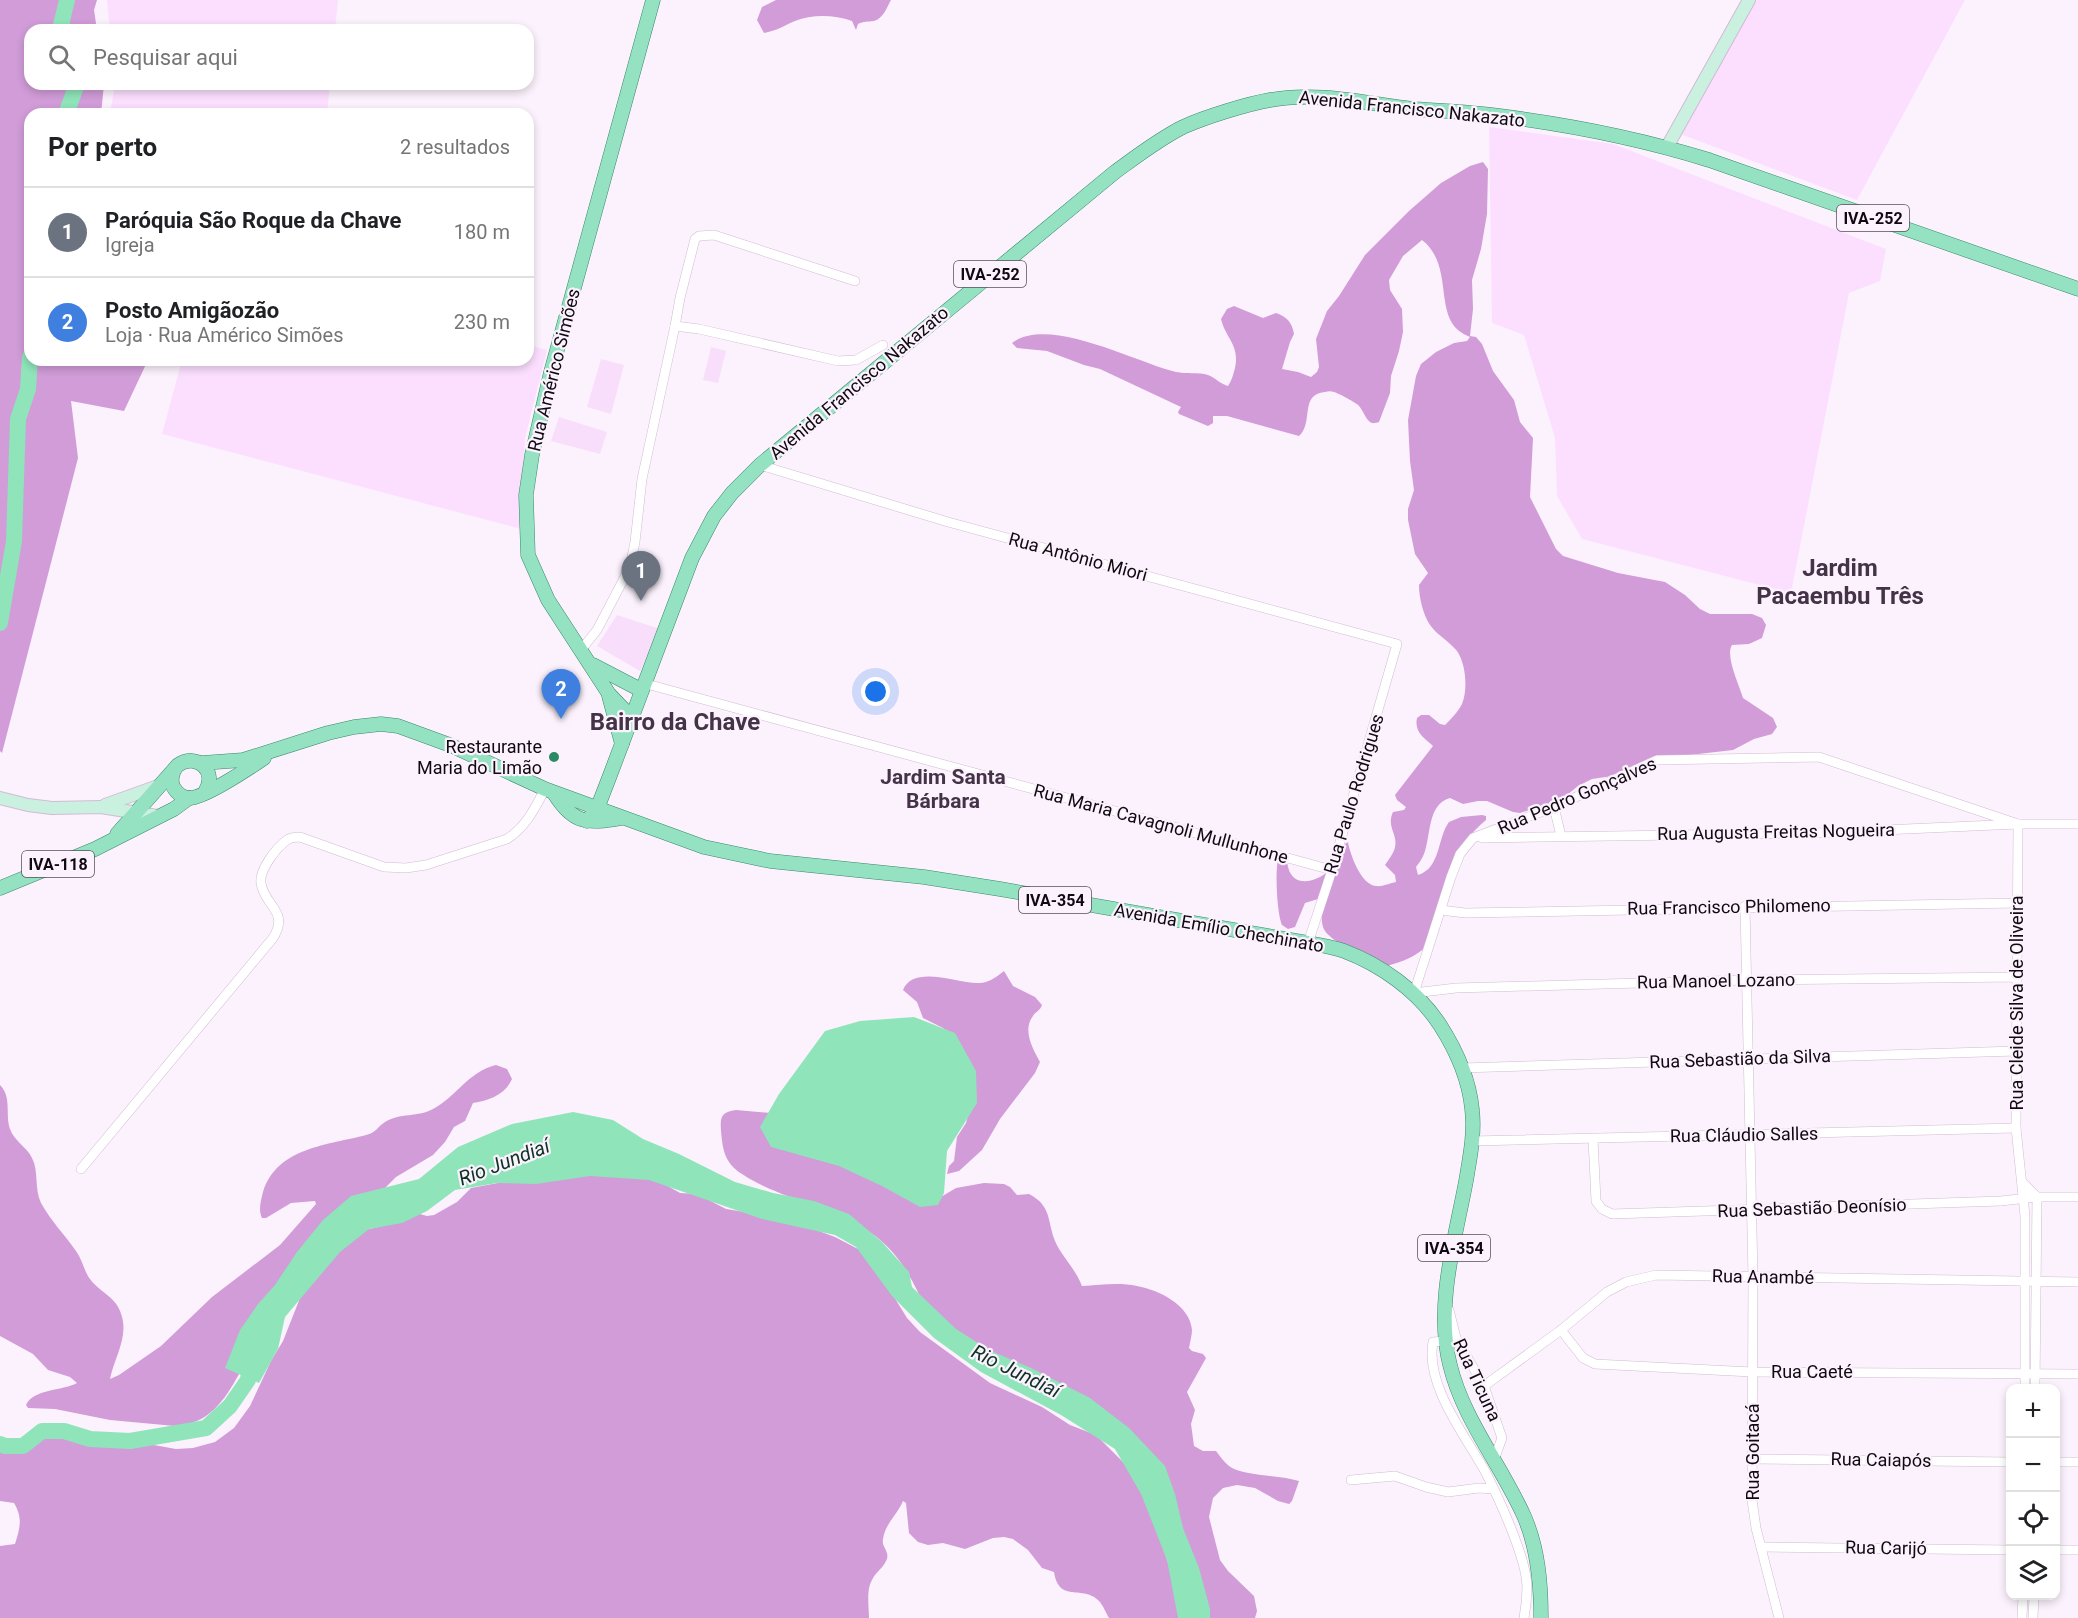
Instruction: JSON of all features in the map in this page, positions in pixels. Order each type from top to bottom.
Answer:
[{"type":"main road","name":"Rua Américo Simões","points":[[632,718],[609,694],[553,609],[528,555],[526,495],[532,455],[554,364],[653,0]]},
{"type":"main road","points":[[1667,147],[1749,0]]},
{"type":"main road","name":"Avenida Francisco Nakazato","points":[[587,821],[597,808],[692,558],[714,516],[732,493],[760,465],[1115,172],[1156,143],[1184,127],[1270,100],[1301,96],[1491,115],[1592,130],[1667,147],[1710,160],[2078,289]]},
{"type":"main road","name":"Rua Maria Cavagnoli Mullunhone","points":[[591,664],[642,687]]},
{"type":"main road","points":[[609,694],[622,744]]},
{"type":"main road","name":"Avenida Emílio Chechinato","points":[[202,763],[243,760],[354,727],[381,724],[398,726],[450,745],[549,791],[725,853],[770,861],[942,880],[1308,943],[1342,950],[1371,963],[1414,993],[1435,1017],[1451,1042],[1462,1068],[1472,1109],[1472,1142],[1446,1300],[1444,1329],[1450,1365],[1462,1399],[1524,1517],[1537,1557],[1542,1589],[1541,1618]]},
{"type":"main road","name":"Avenida Emílio Chechinato","points":[[205,792],[242,774],[272,752]]},
{"type":"main road","points":[[183,761],[202,763],[210,774],[209,787],[205,792],[189,798],[180,795],[173,788],[171,779],[174,770],[183,761]]},
{"type":"main road","name":"IVA-118","points":[[114,838],[174,770]]},
{"type":"main road","points":[[101,807],[158,786]]},
{"type":"main road","points":[[549,791],[567,811],[587,821],[622,818]]},
{"type":"main road","points":[[0,798],[52,808],[101,807],[158,816]]},
{"type":"main road","name":"IVA-118","points":[[0,888],[95,849],[174,809],[189,798]]},
{"type":"street","points":[[581,650],[597,630],[630,567],[642,479],[682,287],[695,239],[699,236],[714,235],[855,281]]},
{"type":"street","points":[[675,326],[838,361],[856,360],[883,345]]},
{"type":"street","name":"Rua Antônio Miori","points":[[760,465],[960,525],[1397,644]]},
{"type":"street","name":"Rua Paulo Rodrigues","points":[[1308,943],[1332,870],[1397,644]]},
{"type":"street","name":"Rua Maria Cavagnoli Mullunhone","points":[[642,687],[1332,870]]},
{"type":"street","name":"Rua Pedro Gonçalves","points":[[1414,993],[1460,854],[1473,838],[1554,807],[1657,760],[1819,757],[2018,824]]},
{"type":"street","points":[[81,1169],[273,938],[279,921],[276,911],[261,886],[261,879],[263,871],[277,850],[287,840],[300,837],[384,867],[406,868],[426,865],[513,836],[549,791]]},
{"type":"street","points":[[1554,807],[1561,836]]},
{"type":"street","name":"Rua Augusta Freitas Nogueira","points":[[1473,838],[1816,833],[2018,824],[2078,824]]},
{"type":"street","name":"Rua Cleide Silva de Oliveira","points":[[2018,824],[2016,1128],[2025,1216],[2025,1384]]},
{"type":"street","name":"Rua Francisco Philomeno","points":[[1441,910],[1465,913],[1745,906],[2018,903]]},
{"type":"street","name":"Rua Goitacá","points":[[1745,906],[1753,1277],[1752,1500],[1779,1618]]},
{"type":"street","name":"Rua Manoel Lozano","points":[[1414,993],[1456,988],[2018,976]]},
{"type":"street","name":"Rua Sebastião da Silva","points":[[1462,1068],[2017,1051]]},
{"type":"street","name":"Rua Cláudio Salles","points":[[1472,1142],[2016,1128]]},
{"type":"street","name":"Rua Sebastião Deonísio","points":[[1593,1139],[1596,1201],[1602,1209],[1612,1214],[1750,1211],[2078,1197]]},
{"type":"street","points":[[2022,1182],[2037,1197],[2035,1384]]},
{"type":"street","name":"Rua Anambé","points":[[1484,1386],[1561,1330],[1607,1292],[1626,1282],[1656,1275],[2078,1282]]},
{"type":"street","name":"Rua Ticuna","points":[[1446,1300],[1456,1338],[1484,1386],[1502,1438],[1494,1460]]},
{"type":"street","name":"Rua Caeté","points":[[1561,1330],[1583,1358],[1595,1364],[1752,1372],[2078,1374]]},
{"type":"street","points":[[1446,1341],[1433,1342],[1431,1353],[1434,1371],[1446,1403],[1493,1489],[1521,1557],[1527,1584],[1524,1618]]},
{"type":"street","name":"Rua Caiapós","points":[[1752,1459],[2006,1462]]},
{"type":"street","points":[[2060,1462],[2078,1462]]},
{"type":"street","points":[[1351,1480],[1395,1476],[1448,1492],[1479,1488],[1493,1489]]},
{"type":"street","name":"Rua Carijó","points":[[1761,1547],[2006,1550]]},
{"type":"street","points":[[2060,1550],[2078,1550]]},
{"type":"street","points":[[2022,1618],[2023,1600]]},
{"type":"street","points":[[2033,1618],[2034,1600]]},
{"type":"shaded area","points":[[0,0],[97,0],[94,10],[96,24],[24,24],[24,90],[103,90],[102,108],[24,108],[24,366],[145,366],[124,411],[71,401],[78,458],[2,753],[0,751]]},
{"type":"shaded area","points":[[107,0],[338,0],[336,24],[109,24]]},
{"type":"shaded area","points":[[776,0],[891,0],[880,18],[858,24],[856,30],[852,21],[838,17],[816,16],[764,33],[757,20],[762,7]]},
{"type":"shaded area","points":[[1755,0],[1965,0],[1857,200],[1680,134]]},
{"type":"shaded area","points":[[114,90],[329,90],[328,108],[111,108]]},
{"type":"shaded area","points":[[1489,127],[1613,144],[1886,249],[1880,281],[1849,293],[1791,593],[1582,539],[1557,496],[1555,438],[1524,335],[1492,323]]},
{"type":"shaded area","points":[[1483,162],[1488,169],[1487,214],[1481,249],[1472,280],[1473,309],[1470,336],[1476,337],[1482,344],[1493,371],[1514,400],[1520,422],[1533,438],[1530,497],[1556,549],[1563,556],[1618,573],[1665,582],[1710,614],[1752,614],[1762,618],[1766,625],[1762,638],[1749,644],[1732,645],[1730,656],[1743,698],[1773,718],[1777,727],[1772,734],[1754,739],[1733,750],[1672,757],[1619,775],[1592,779],[1578,786],[1562,799],[1520,813],[1487,801],[1463,804],[1450,798],[1443,801],[1437,807],[1431,822],[1424,854],[1416,867],[1418,875],[1431,866],[1449,822],[1461,817],[1482,815],[1486,816],[1486,820],[1466,840],[1455,857],[1446,882],[1437,927],[1432,939],[1422,950],[1408,959],[1387,966],[1333,939],[1323,927],[1321,905],[1318,899],[1305,903],[1295,927],[1288,929],[1282,925],[1278,903],[1277,866],[1278,860],[1283,858],[1290,872],[1299,881],[1316,879],[1330,869],[1348,842],[1354,861],[1366,880],[1378,886],[1396,882],[1395,875],[1385,865],[1395,847],[1391,817],[1393,812],[1404,810],[1406,807],[1397,800],[1395,795],[1433,746],[1418,731],[1417,718],[1421,715],[1429,715],[1440,724],[1445,725],[1458,710],[1464,698],[1465,677],[1460,656],[1454,647],[1433,629],[1423,611],[1419,585],[1428,573],[1415,554],[1408,520],[1408,509],[1414,490],[1408,420],[1416,376],[1421,364],[1436,352],[1454,343],[1467,341],[1470,337],[1459,331],[1451,321],[1447,311],[1441,274],[1432,250],[1422,240],[1403,256],[1389,280],[1390,290],[1402,309],[1403,332],[1391,376],[1390,393],[1379,422],[1375,423],[1368,420],[1355,403],[1330,391],[1317,394],[1312,398],[1306,424],[1299,436],[1227,416],[1213,416],[1213,423],[1208,426],[1179,414],[1181,407],[1100,369],[1047,351],[1017,348],[1012,343],[1028,336],[1047,334],[1069,337],[1176,372],[1208,375],[1228,386],[1235,368],[1236,353],[1221,319],[1227,309],[1234,306],[1263,318],[1276,313],[1286,318],[1294,334],[1282,369],[1311,377],[1319,367],[1316,339],[1327,311],[1365,255],[1441,183],[1470,166]]},
{"type":"shaded area","points":[[534,347],[547,350],[525,438],[521,529],[162,434],[180,366],[534,366]]},
{"type":"shaded area","points":[[711,347],[726,351],[718,383],[703,380]]},
{"type":"shaded area","points":[[601,359],[624,365],[611,414],[587,407]]},
{"type":"shaded area","points":[[559,417],[607,432],[600,454],[551,441]]},
{"type":"shaded area","points":[[617,615],[660,629],[640,671],[597,646]]},
{"type":"shaded area","points":[[1004,971],[1013,986],[1035,997],[1042,1005],[1028,1027],[1034,1051],[1040,1062],[1035,1073],[1000,1119],[982,1150],[959,1171],[947,1174],[949,1166],[954,1161],[957,1137],[966,1123],[971,1105],[953,1036],[923,1018],[917,1002],[903,990],[909,982],[917,978],[937,977],[983,983]]},
{"type":"shaded area","points":[[496,1065],[507,1069],[512,1079],[509,1085],[501,1093],[491,1098],[473,1103],[465,1121],[454,1127],[445,1142],[433,1155],[396,1177],[379,1194],[239,1374],[221,1402],[206,1416],[187,1425],[175,1426],[110,1420],[55,1409],[28,1408],[26,1405],[35,1396],[77,1383],[70,1377],[48,1370],[33,1354],[0,1336],[0,1085],[6,1095],[10,1129],[14,1137],[30,1154],[34,1163],[41,1203],[78,1254],[90,1279],[113,1300],[120,1310],[123,1333],[110,1379],[161,1346],[212,1297],[280,1245],[316,1204],[315,1201],[291,1203],[266,1218],[262,1218],[260,1208],[263,1192],[270,1177],[280,1166],[306,1150],[369,1134],[391,1119],[433,1109],[478,1073]]},
{"type":"shaded area","points":[[736,1110],[771,1113],[929,1204],[956,1188],[984,1183],[1004,1184],[1017,1195],[1029,1194],[1042,1204],[1048,1214],[1055,1241],[1082,1286],[1116,1284],[1137,1286],[1164,1295],[1180,1306],[1190,1321],[1192,1330],[1189,1348],[1203,1354],[1206,1358],[1187,1392],[1195,1410],[1191,1424],[1194,1446],[1203,1451],[1216,1451],[1227,1464],[1243,1472],[1299,1481],[1289,1504],[1278,1501],[1255,1488],[1237,1485],[1223,1488],[1213,1498],[1209,1517],[1220,1560],[1254,1596],[1257,1611],[1255,1618],[1208,1618],[1166,1484],[928,1315],[906,1270],[890,1250],[871,1233],[842,1217],[765,1187],[738,1172],[727,1159],[724,1151],[721,1122],[724,1114]]},
{"type":"shaded area","points":[[588,1166],[657,1180],[680,1193],[697,1194],[726,1209],[816,1230],[858,1249],[872,1261],[907,1318],[920,1332],[990,1383],[1042,1407],[1070,1425],[1096,1435],[1128,1467],[1143,1490],[1187,1618],[1109,1618],[1093,1596],[1061,1588],[1054,1572],[1042,1568],[1028,1550],[1013,1539],[993,1538],[965,1549],[943,1543],[928,1545],[918,1542],[909,1533],[906,1503],[903,1501],[884,1534],[883,1542],[887,1558],[870,1584],[869,1618],[0,1618],[0,1546],[15,1544],[20,1523],[19,1513],[14,1503],[0,1501],[0,1445],[15,1445],[40,1435],[52,1434],[113,1442],[137,1442],[176,1449],[193,1448],[215,1442],[234,1428],[250,1406],[283,1341],[304,1288],[325,1259],[365,1230],[387,1225],[409,1211],[427,1216],[434,1215],[457,1202],[471,1188]]},
{"type":"water","points":[[914,1017],[955,1033],[976,1071],[977,1103],[947,1151],[944,1193],[938,1205],[920,1207],[839,1166],[771,1147],[760,1127],[779,1094],[825,1031],[860,1021]]},
{"type":"water","points":[[573,1112],[613,1120],[643,1139],[735,1182],[773,1193],[814,1201],[849,1214],[882,1242],[909,1272],[912,1287],[956,1329],[989,1350],[1090,1398],[1129,1428],[1165,1466],[1183,1528],[1199,1568],[1210,1609],[1210,1618],[1178,1618],[1167,1560],[1141,1494],[1115,1449],[1061,1415],[981,1372],[934,1338],[892,1296],[856,1247],[835,1235],[762,1219],[649,1180],[590,1176],[536,1184],[497,1183],[455,1190],[427,1211],[402,1223],[369,1229],[340,1252],[285,1317],[278,1349],[259,1383],[225,1368],[240,1330],[258,1304],[275,1285],[297,1252],[323,1220],[351,1196],[419,1179],[458,1147],[512,1124]]},
{"type":"waterway","points":[[61,24],[67,0]]},
{"type":"waterway","points":[[68,108],[75,90]]},
{"type":"waterway","points":[[0,623],[14,541],[18,419],[28,389],[29,366]]},
{"type":"waterway","name":"Rio Jundiaí","points":[[0,1444],[23,1446],[42,1431],[64,1431],[90,1439],[130,1441],[206,1428],[230,1406],[248,1380],[251,1356]]},
{"type":"place","name":"Paróquia São Roque da Chave","points":[[641,601]]},
{"type":"place","name":"Posto Amigãozão","points":[[561,719]]},
{"type":"place","name":"Restaurante Maria do Limão","points":[[554,757]]},
{"type":"district","name":"Jardim Pacaembu Três","points":[[1840,582]]},
{"type":"district","name":"Bairro da Chave","points":[[675,722]]},
{"type":"district","name":"Jardim Santa Bárbara","points":[[943,789]]}]
